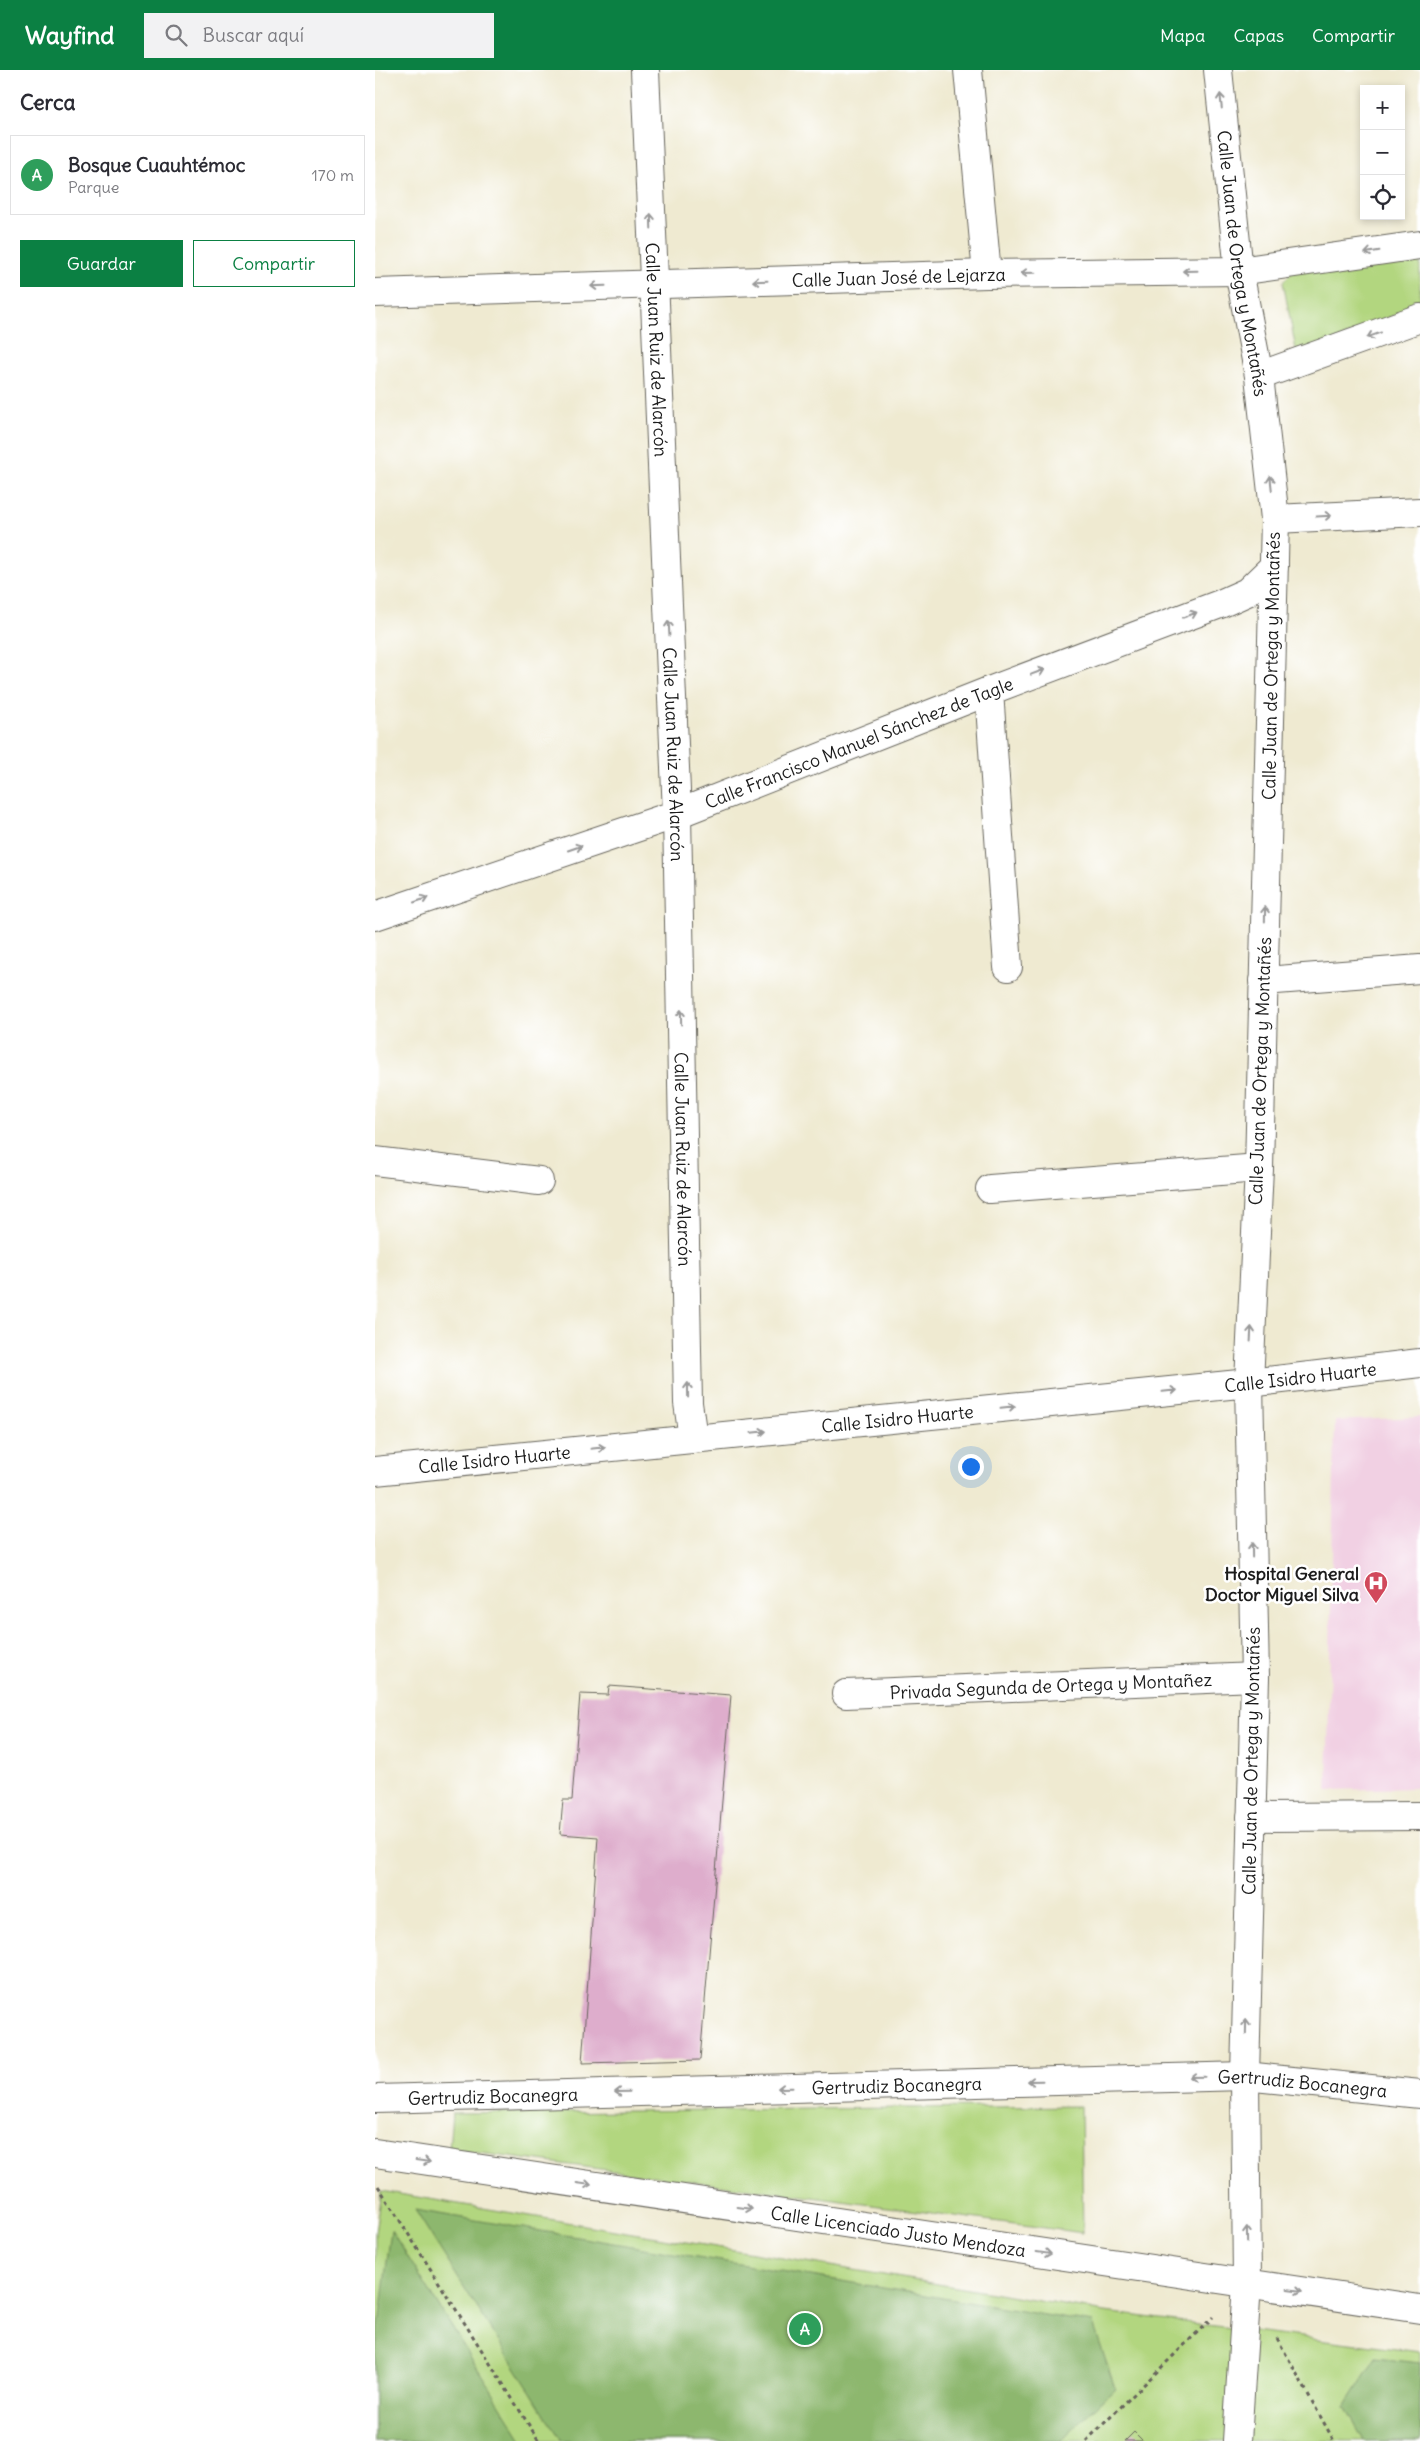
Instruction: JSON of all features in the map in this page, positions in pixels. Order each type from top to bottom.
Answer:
[{"type":"street","name":"Calle Juan Ruiz de Alarcón","points":[[645,70],[677,814],[688,1403],[693,1438]]},
{"type":"street","points":[[968,70],[987,274]]},
{"type":"street","name":"Calle Juan de Ortega y Montañés","points":[[1218,70],[1239,271],[1259,376],[1275,519],[1259,1168],[1249,1383],[1255,1677],[1245,2076],[1247,2283],[1237,2441]]},
{"type":"street","name":"Calle Juan José de Lejarza","points":[[375,293],[987,274],[1239,271],[1420,244]]},
{"type":"street","points":[[1259,376],[1420,318]]},
{"type":"street","points":[[1275,519],[1420,512]]},
{"type":"street","name":"Calle Francisco Manuel Sánchez de Tagle","points":[[375,916],[677,814],[989,691],[1220,604],[1247,592],[1274,566]]},
{"type":"street","points":[[989,691],[1008,967]]},
{"type":"street","points":[[1263,981],[1420,969]]},
{"type":"street","points":[[375,1161],[539,1181]]},
{"type":"street","points":[[990,1189],[1259,1168]]},
{"type":"street","name":"Calle Isidro Huarte","points":[[375,1471],[1249,1383],[1420,1363]]},
{"type":"street","name":"Privada Segunda de Ortega y Montañez","points":[[846,1694],[1255,1677]]},
{"type":"street","points":[[1251,1817],[1420,1816]]},
{"type":"street","name":"Gertrudiz Bocanegra","points":[[375,2098],[1245,2076],[1420,2094]]},
{"type":"street","name":"Calle Licenciado Justo Mendoza","points":[[375,2153],[1420,2309]]},
{"type":"path","points":[[375,2180],[539,2441]]},
{"type":"path","points":[[1086,2441],[1247,2283]]},
{"type":"path","points":[[1276,2336],[1334,2441]]},
{"type":"shaded area","name":"Hospital General Doctor Miguel Silva","points":[[1420,1417],[1420,1788],[1327,1790],[1335,1421]]},
{"type":"green space","points":[[1420,255],[1420,304],[1307,353],[1296,350],[1283,282],[1293,270]]},
{"type":"green space","points":[[1081,2106],[1083,2233],[449,2149],[452,2113]]},
{"type":"green space","points":[[381,2191],[1105,2312],[1420,2352],[1420,2441],[375,2441],[375,2233]]},
{"type":"green space","points":[[415,2210],[1093,2323],[1115,2388],[1060,2441],[562,2441]]},
{"type":"green space","points":[[391,2230],[523,2441],[375,2441],[375,2356]]},
{"type":"green space","points":[[1376,2358],[1420,2363],[1420,2441],[1364,2441],[1345,2407]]},
{"type":"building","points":[[609,1686],[731,1695],[700,2060],[582,2063],[598,1837],[560,1834],[563,1800],[572,1800],[580,1694],[608,1695]]},
{"type":"building","points":[[1134,2432],[1143,2441],[1125,2441]]},
{"type":"place","name":"Hospital General Doctor Miguel Silva","points":[[1376,1604]]},
{"type":"place","name":"Bosque Cuauhtémoc","points":[[805,2329]]}]
